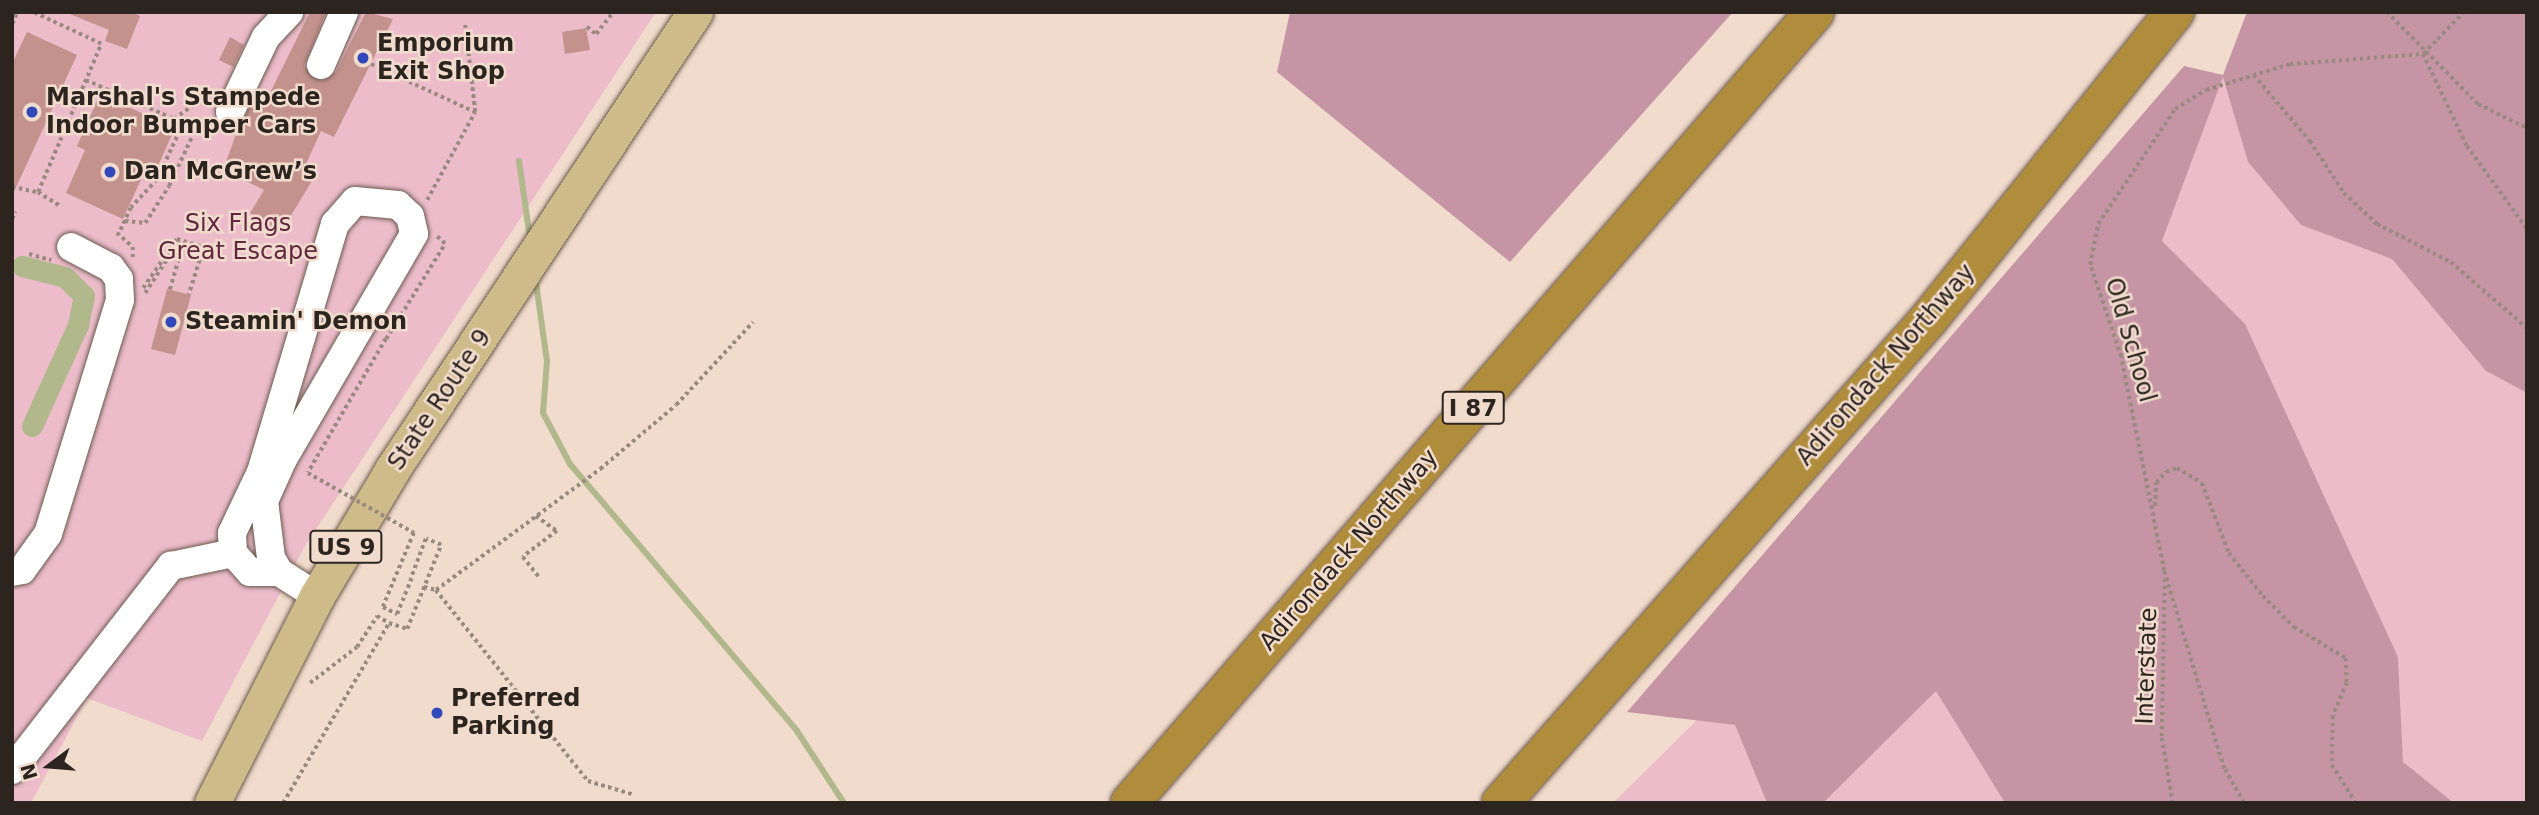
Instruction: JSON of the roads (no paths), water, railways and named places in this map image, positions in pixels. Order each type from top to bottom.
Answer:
[{"type":"highway","name":"Adirondack Northway","points":[[1130,803],[1815,12]]},
{"type":"highway","name":"Adirondack Northway","points":[[1501,803],[1928,320],[2175,12]]},
{"type":"main road","name":"State Route 9","points":[[212,803],[317,596],[695,12]]},
{"type":"lane","points":[[230,112],[266,37],[289,12]]},
{"type":"lane","points":[[321,65],[344,12]]},
{"type":"lane","points":[[279,572],[263,530],[264,501],[283,459],[414,234],[410,216],[398,205],[355,201],[335,224],[261,472],[232,533],[233,553],[250,572],[279,572],[317,596]]},
{"type":"lane","points":[[12,572],[22,570],[48,534],[120,300],[111,268],[64,254]]},
{"type":"lane","points":[[12,770],[170,566],[233,553]]},
{"type":"waterway","points":[[519,161],[530,238]]},
{"type":"waterway","points":[[22,266],[65,277],[84,296],[78,325],[32,426]]},
{"type":"waterway","points":[[535,276],[547,361],[543,413],[570,464],[797,731],[844,803]]},
{"type":"place","name":"Emporium Exit Shop","points":[[363,58]]},
{"type":"place","name":"Marshal's Stampede Indoor Bumper Cars","points":[[32,112]]},
{"type":"place","name":"Dan McGrew’s","points":[[110,172]]},
{"type":"place","name":"Steamin' Demon","points":[[171,322]]},
{"type":"place","name":"Preferred Parking","points":[[437,713]]},
{"type":"park label","name":"Six Flags Great Escape","points":[[238,238]]}]
